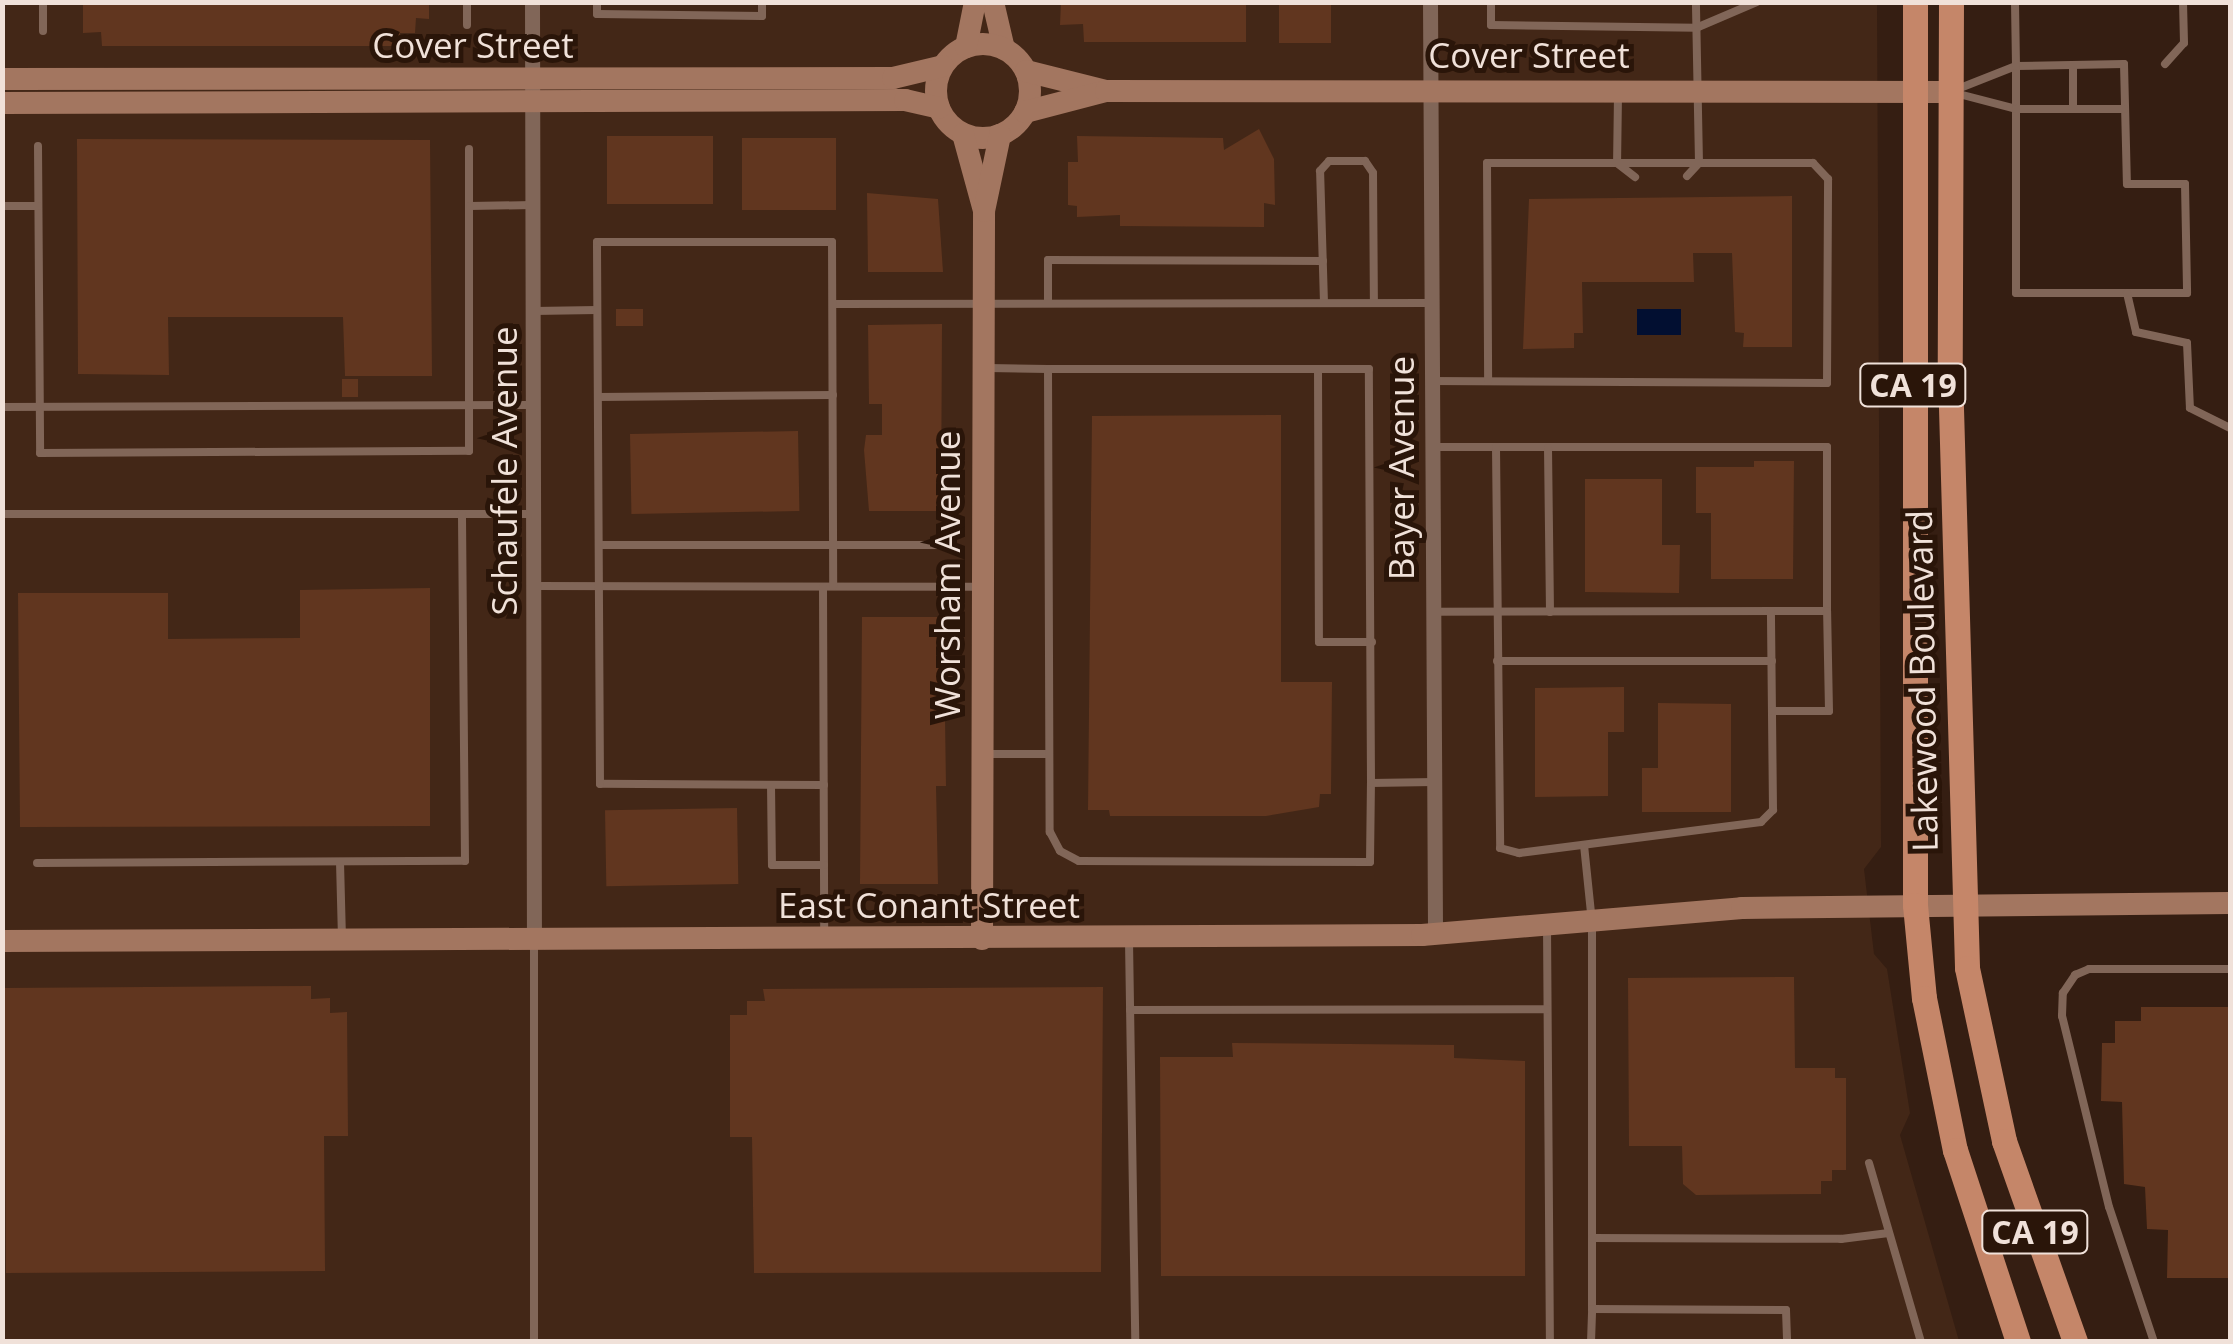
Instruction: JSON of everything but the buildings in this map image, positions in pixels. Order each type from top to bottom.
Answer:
[{"type":"main road","name":"Lakewood Boulevard","points":[[1915,2],[1915,905],[1924,998],[1955,1150],[2018,1342]]},
{"type":"main road","name":"Lakewood Boulevard","points":[[1951,2],[1962,905],[1967,968],[1998,1122],[2075,1342]]},
{"type":"street","name":"Schaufele Avenue","points":[[532,2],[534,940]]},
{"type":"street","points":[[975,2],[966,47],[943,66],[939,108],[963,134],[1000,135],[1025,112],[1026,71],[1004,49],[992,2]]},
{"type":"street","name":"Bayer Avenue","points":[[1430,2],[1435,934]]},
{"type":"street","points":[[966,47],[1004,49]]},
{"type":"street","name":"Cover Street","points":[[2,103],[893,78],[943,66]]},
{"type":"street","name":"Cover Street","points":[[1026,71],[1106,91]]},
{"type":"street","name":"Cover Street","points":[[2,79],[905,100],[939,108]]},
{"type":"street","name":"Cover Street","points":[[1025,112],[1106,91],[1951,92]]},
{"type":"street","name":"Worsham Avenue","points":[[963,134],[984,212]]},
{"type":"street","name":"Worsham Avenue","points":[[982,940],[984,212],[1000,135]]},
{"type":"street","name":"East Conant Street","points":[[2,941],[824,941],[1435,934],[1854,904],[2230,904]]},
{"type":"lane","points":[[43,2],[43,31]]},
{"type":"lane","points":[[467,2],[468,25]]},
{"type":"lane","points":[[597,2],[597,14],[762,16],[762,2]]},
{"type":"lane","points":[[1491,2],[1490,26],[1696,28],[1757,2]]},
{"type":"lane","points":[[1687,176],[1699,163],[1696,2]]},
{"type":"lane","points":[[1951,92],[2016,66],[2124,64],[2127,184],[2185,184],[2187,294],[2016,294],[2016,66],[2015,2]]},
{"type":"lane","points":[[2164,64],[2184,43],[2183,2]]},
{"type":"lane","points":[[2073,65],[2073,109]]},
{"type":"lane","points":[[1617,163],[1618,90]]},
{"type":"lane","points":[[1951,92],[2016,108],[2124,109]]},
{"type":"lane","points":[[38,146],[40,453],[470,451],[470,149]]},
{"type":"lane","points":[[1324,303],[1320,171],[1329,162],[1365,161],[1372,172],[1374,303]]},
{"type":"lane","points":[[1430,381],[1827,383],[1828,179],[1813,163],[1487,163],[1488,381]]},
{"type":"lane","points":[[1617,163],[1635,177]]},
{"type":"lane","points":[[470,206],[533,205]]},
{"type":"lane","points":[[2,206],[38,206]]},
{"type":"lane","points":[[824,785],[600,784],[597,242],[832,242],[833,545],[828,587],[824,941]]},
{"type":"lane","points":[[1048,303],[1048,260],[1323,261]]},
{"type":"lane","points":[[2127,294],[2136,332],[2187,343],[2190,408],[2230,428]]},
{"type":"lane","points":[[833,304],[1431,303]]},
{"type":"lane","points":[[534,311],[597,310]]},
{"type":"lane","points":[[983,368],[1370,369],[1370,862],[1080,862],[1060,851],[1050,832],[1048,754],[1048,369]]},
{"type":"lane","points":[[1318,369],[1319,642],[1372,642]]},
{"type":"lane","points":[[598,397],[833,395]]},
{"type":"lane","points":[[2,407],[534,405]]},
{"type":"lane","points":[[1430,447],[1827,447],[1829,711],[1772,711]]},
{"type":"lane","points":[[1496,447],[1500,848],[1519,853],[1762,822],[1773,810],[1771,611]]},
{"type":"lane","points":[[1548,448],[1550,612]]},
{"type":"lane","points":[[2,514],[534,514]]},
{"type":"lane","points":[[37,863],[464,861],[462,514]]},
{"type":"lane","points":[[599,545],[941,545]]},
{"type":"lane","points":[[535,586],[982,587]]},
{"type":"lane","points":[[1432,612],[1827,611]]},
{"type":"lane","points":[[1496,661],[1772,661]]},
{"type":"lane","points":[[982,754],[1048,754]]},
{"type":"lane","points":[[1371,783],[1434,782]]},
{"type":"lane","points":[[772,785],[772,864],[824,865]]},
{"type":"lane","points":[[1584,845],[1592,922],[1591,1342]]},
{"type":"lane","points":[[340,862],[342,940]]},
{"type":"lane","points":[[1546,926],[1550,1342]]},
{"type":"lane","points":[[1130,939],[1135,1342]]},
{"type":"lane","points":[[534,940],[534,1342]]},
{"type":"lane","points":[[2154,1342],[2109,1206],[2062,1016],[2064,993],[2075,974],[2089,969],[2230,968]]},
{"type":"lane","points":[[1130,1010],[1547,1009]]},
{"type":"lane","points":[[1869,1163],[1921,1342]]},
{"type":"lane","points":[[1592,1238],[1890,1233]]},
{"type":"lane","points":[[1592,1309],[1786,1310],[1787,1342]]},
{"type":"shaded area","points":[[3,3],[1877,3],[1881,847],[1864,869],[1874,954],[1887,969],[1910,1113],[1900,1135],[1959,1341],[3,1342]]},
{"type":"water","points":[[1637,309],[1681,309],[1681,335],[1637,335]]}]
